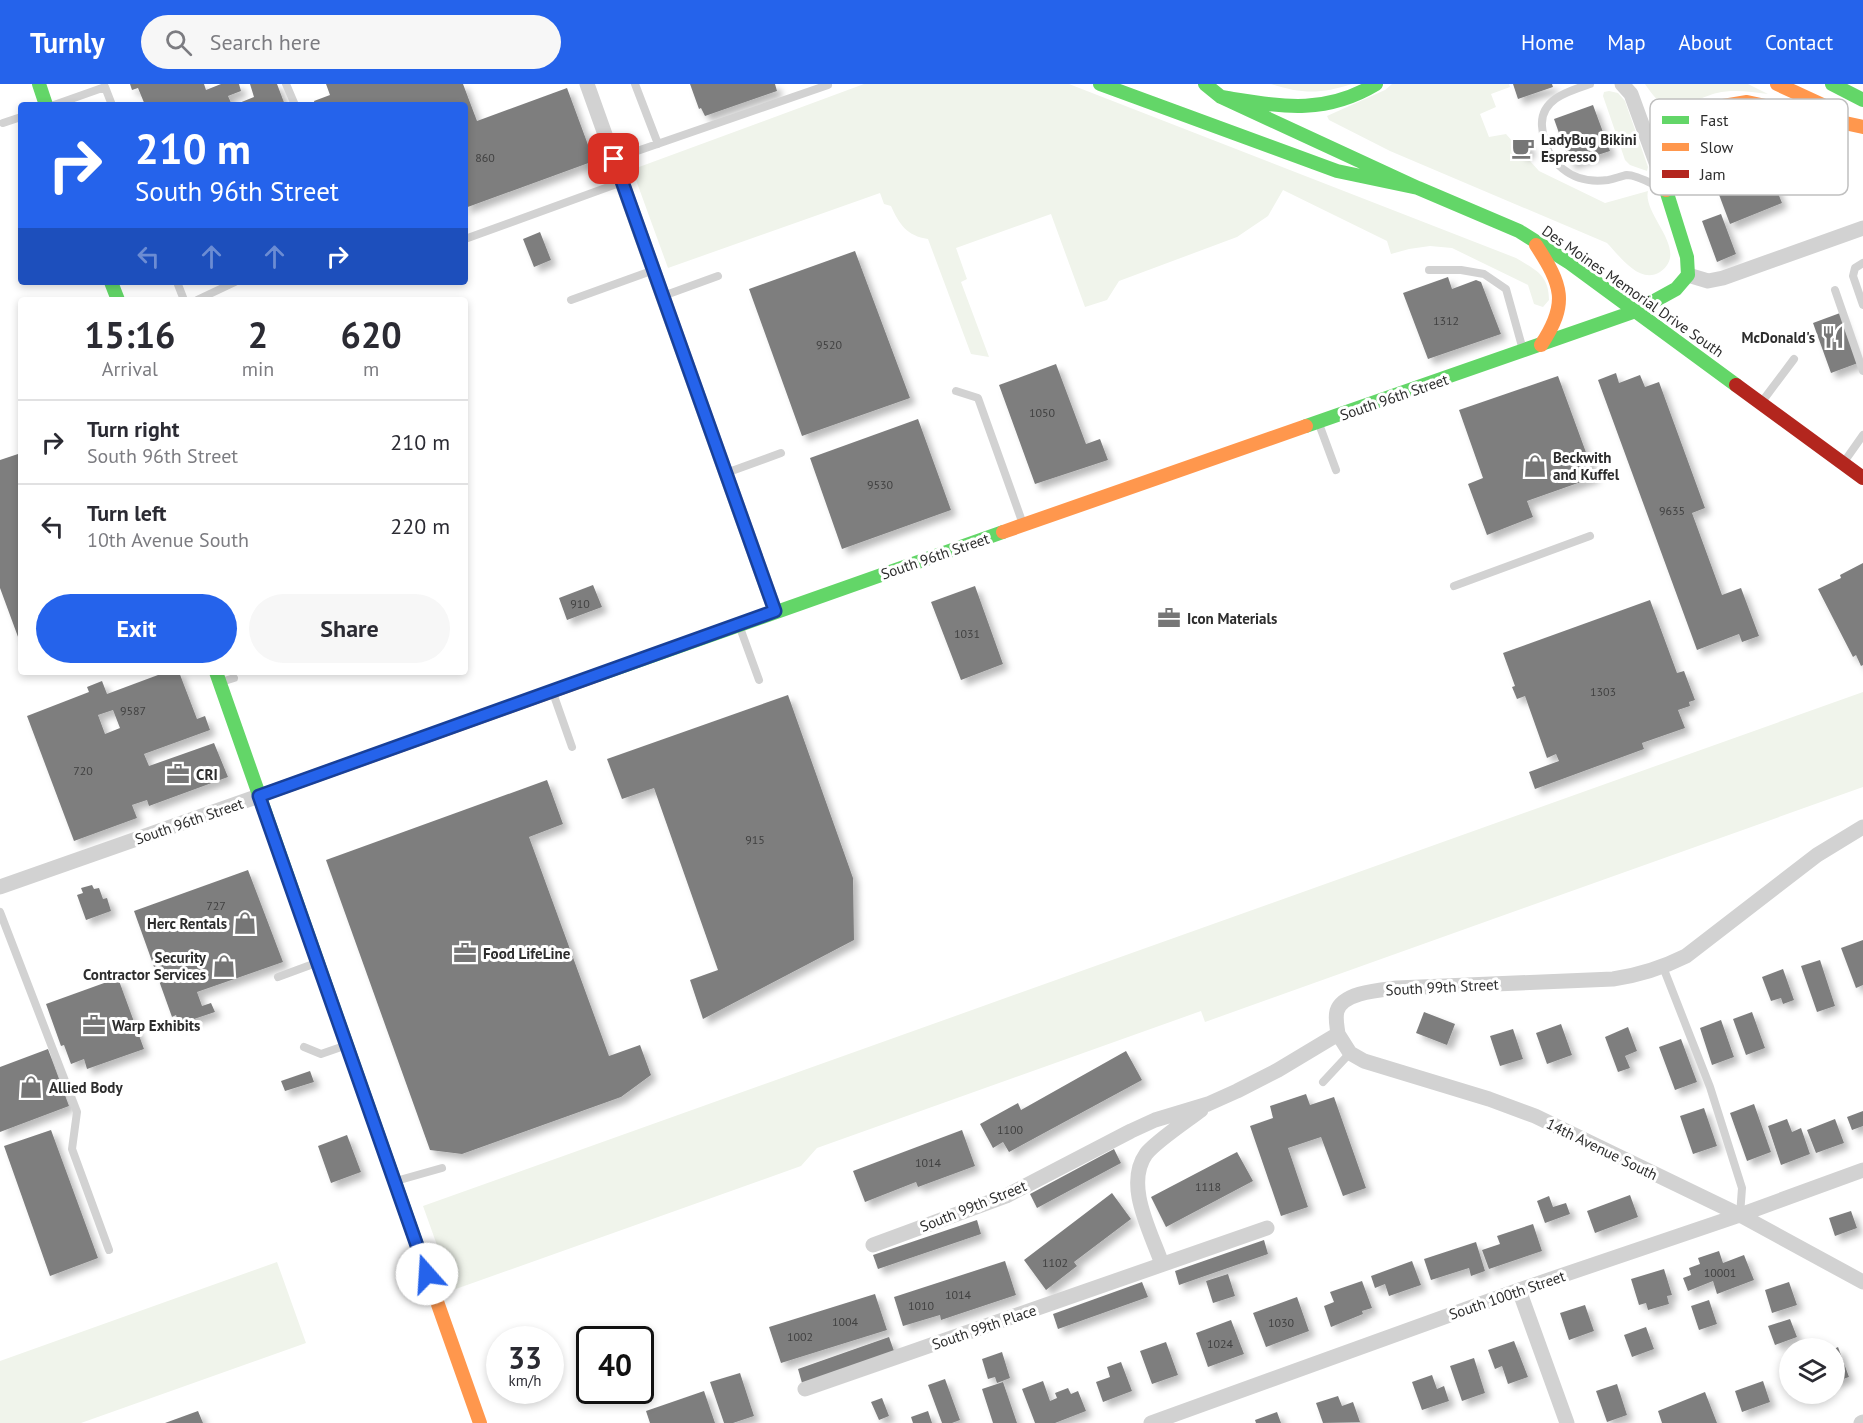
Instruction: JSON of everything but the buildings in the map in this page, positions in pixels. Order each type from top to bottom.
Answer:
[{"type":"main road","points":[[39,84],[45,102]]},
{"type":"main road","points":[[1100,84],[1337,171],[1418,188]]},
{"type":"main road","name":"Des Moines Memorial Drive South","points":[[1205,84],[1221,97],[1418,188],[1519,231],[1570,262],[1863,478]]},
{"type":"main road","points":[[1221,97],[1290,108],[1319,107],[1344,101],[1376,84]]},
{"type":"main road","points":[[1777,84],[1808,99]]},
{"type":"main road","points":[[1832,84],[1863,100]]},
{"type":"main road","points":[[1848,119],[1863,126]]},
{"type":"main road","points":[[1848,123],[1863,126]]},
{"type":"main road","points":[[1668,195],[1687,257],[1688,275]]},
{"type":"main road","points":[[1533,240],[1551,268],[1560,293],[1561,309],[1554,328],[1541,345]]},
{"type":"main road","name":"South 96th Street","points":[[259,796],[775,611],[1636,311],[1676,289],[1688,275]]},
{"type":"main road","points":[[218,677],[480,1423]]},
{"type":"street","points":[[587,84],[775,611]]},
{"type":"street","points":[[1622,84],[1630,94],[1650,147]]},
{"type":"street","points":[[1688,275],[1708,281],[1723,278],[1863,228]]},
{"type":"street","name":"South 96th Street","points":[[0,886],[259,796]]},
{"type":"street","name":"South 99th Street","points":[[873,1245],[1006,1196],[1131,1131],[1155,1120],[1208,1104],[1278,1070],[1338,1034],[1336,1019],[1338,1008],[1345,1000],[1368,992],[1397,988],[1613,979],[1639,975],[1663,967],[1686,956],[1817,855],[1863,827]]},
{"type":"street","points":[[1338,1034],[1350,1053]]},
{"type":"street","name":"14th Avenue South","points":[[1350,1053],[1364,1061],[1489,1099],[1535,1116],[1740,1215],[1863,1282]]},
{"type":"street","points":[[1162,1264],[1138,1194],[1137,1179],[1140,1166],[1147,1152],[1208,1104]]},
{"type":"street","name":"South 100th Street","points":[[1151,1423],[1519,1290],[1740,1215],[1863,1170]]},
{"type":"street","name":"South 99th Place","points":[[805,1389],[1267,1228]]},
{"type":"street","points":[[1519,1290],[1567,1423]]},
{"type":"lane","points":[[286,84],[294,102]]},
{"type":"lane","points":[[635,84],[658,144]]},
{"type":"lane","points":[[614,159],[828,86],[827,84]]},
{"type":"lane","points":[[1590,84],[1566,92],[1552,101],[1545,110],[1542,120],[1543,137],[1550,156],[1558,166],[1571,175],[1586,180],[1608,180],[1628,175],[1650,184]]},
{"type":"lane","points":[[62,102],[104,85],[111,102]]},
{"type":"lane","points":[[3,123],[18,118]]},
{"type":"lane","points":[[468,237],[622,182]]},
{"type":"lane","points":[[1863,264],[1855,268],[1853,276],[1863,305]]},
{"type":"lane","points":[[571,300],[654,270]]},
{"type":"lane","points":[[1429,270],[1461,270],[1484,274],[1506,289],[1523,351]]},
{"type":"lane","points":[[663,296],[718,276]]},
{"type":"lane","points":[[203,297],[229,285]]},
{"type":"lane","points":[[1835,290],[1863,371]]},
{"type":"lane","points":[[1761,403],[1794,358]]},
{"type":"lane","points":[[956,391],[978,398],[1023,525]]},
{"type":"lane","points":[[1319,423],[1336,470]]},
{"type":"lane","points":[[1843,463],[1863,435]]},
{"type":"lane","points":[[726,473],[781,453]]},
{"type":"lane","points":[[1455,586],[1590,536]]},
{"type":"lane","points":[[739,624],[759,680]]},
{"type":"lane","points":[[218,677],[234,678]]},
{"type":"lane","points":[[552,692],[573,747]]},
{"type":"lane","points":[[0,912],[77,1112],[72,1149],[109,1250]]},
{"type":"lane","points":[[278,977],[318,963]]},
{"type":"lane","points":[[1663,967],[1710,1087],[1742,1188],[1740,1215]]},
{"type":"lane","points":[[304,1047],[321,1054],[347,1045]]},
{"type":"lane","points":[[1323,1082],[1350,1053]]},
{"type":"lane","points":[[394,1181],[442,1168]]},
{"type":"shaded area","points":[[864,84],[1069,84],[1516,258],[1535,270],[1544,279],[1549,300],[1543,307],[1534,304],[1528,285],[1452,248],[1430,246],[1391,254],[1387,241],[1283,190],[1268,216],[1237,237],[1119,281],[1107,300],[1085,307],[1051,214],[956,248],[967,279],[961,282],[989,357],[971,354],[928,239],[909,232],[897,218],[891,206],[884,204],[880,193],[668,268],[636,180],[639,167]]},
{"type":"shaded area","points":[[1271,84],[1352,84],[1312,92],[1292,90]]},
{"type":"shaded area","points":[[1392,84],[1509,84],[1510,87],[1491,94],[1496,107],[1480,114],[1489,137],[1506,134],[1539,171],[1605,203],[1648,191],[1648,201],[1668,243],[1670,254],[1668,263],[1660,272],[1652,275],[1637,272],[1607,243],[1390,151],[1329,120],[1327,116],[1385,90]]},
{"type":"shaded area","points":[[1645,84],[1748,84],[1768,94],[1742,91],[1723,92],[1700,99],[1657,99]]},
{"type":"shaded area","points":[[1604,92],[1618,93],[1625,101],[1648,167],[1647,171],[1630,165],[1625,160],[1603,96]]},
{"type":"shaded area","points":[[1863,692],[1863,787],[1205,1022],[1201,1011],[817,1148],[801,1166],[453,1290],[423,1206]]},
{"type":"shaded area","points":[[277,1262],[306,1343],[81,1423],[0,1423],[0,1361]]},
{"type":"traffic: fast","points":[[39,84],[45,102]]},
{"type":"traffic: fast","points":[[1100,84],[1337,171],[1418,188]]},
{"type":"traffic: fast","points":[[1205,84],[1221,97],[1418,188],[1519,231],[1570,263],[1736,385]]},
{"type":"traffic: fast","points":[[1221,97],[1282,105],[1319,105],[1338,101],[1376,84]]},
{"type":"traffic: fast","points":[[1832,84],[1863,100]]},
{"type":"traffic: fast","points":[[1306,426],[1636,311],[1676,289],[1688,275],[1687,257],[1668,195]]},
{"type":"traffic: fast","points":[[112,285],[117,297]]},
{"type":"traffic: fast","points":[[598,675],[1003,532]]},
{"type":"traffic: fast","points":[[217,675],[418,1248]]},
{"type":"traffic: slow","points":[[1777,84],[1810,99]]},
{"type":"traffic: slow","points":[[1848,124],[1863,127]]},
{"type":"traffic: slow","points":[[1536,245],[1552,272],[1559,294],[1556,317],[1541,345]]},
{"type":"traffic: slow","points":[[1003,532],[1306,426]]},
{"type":"traffic: slow","points":[[259,796],[598,675]]},
{"type":"traffic: slow","points":[[418,1248],[480,1423]]},
{"type":"traffic: jam","points":[[1736,385],[1863,478]]},
{"type":"place","name":"LadyBug Bikini Espresso","points":[[1523,148]]},
{"type":"place","name":"McDonald's","points":[[1833,337]]},
{"type":"place","name":"Beckwith and Kuffel","points":[[1535,466]]},
{"type":"place","name":"Icon Materials","points":[[1169,618]]},
{"type":"place","name":"CRI","points":[[178,774]]},
{"type":"place","name":"Herc Rentals","points":[[245,923]]},
{"type":"place","name":"Food LifeLine","points":[[465,953]]},
{"type":"place","name":"Security Contractor Services","points":[[224,966]]},
{"type":"place","name":"Warp Exhibits","points":[[94,1025]]},
{"type":"place","name":"Allied Body","points":[[31,1087]]},
{"type":"route","points":[[427,1274],[259,796],[775,611],[614,159]]}]
